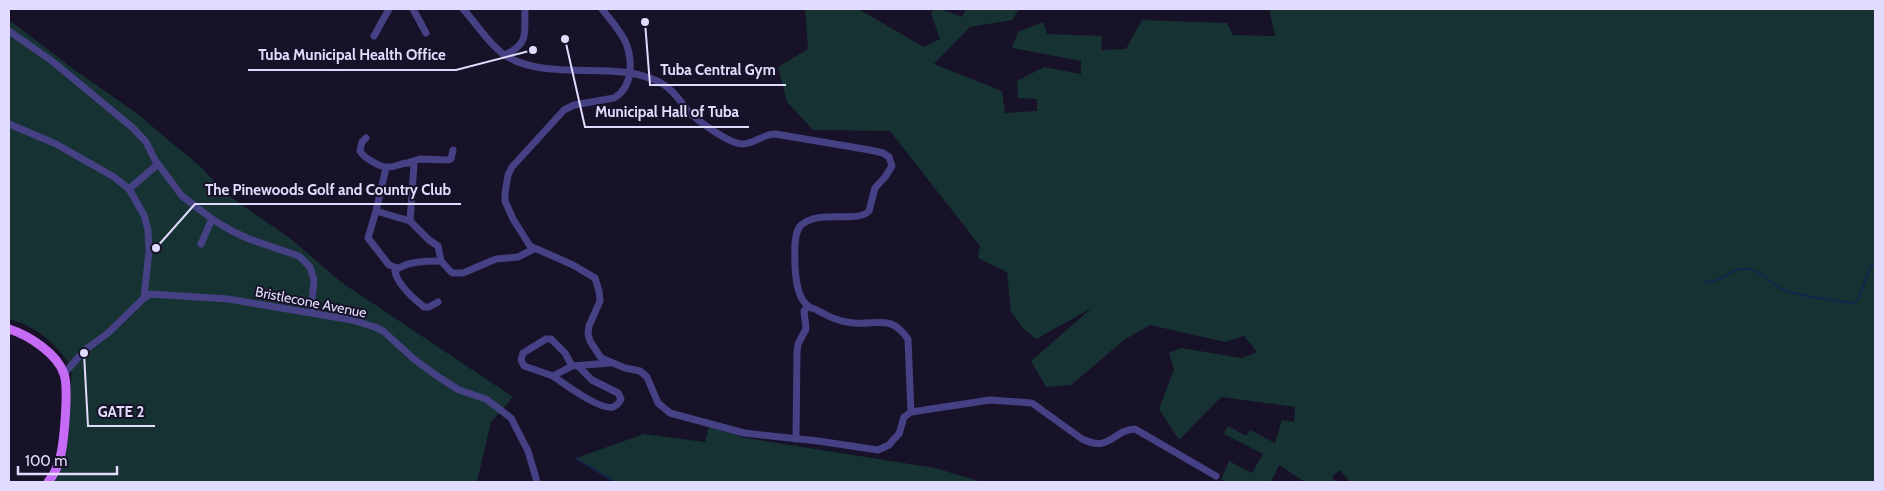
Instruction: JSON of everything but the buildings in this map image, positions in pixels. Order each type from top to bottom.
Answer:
[{"type":"main road","points":[[9,329],[36,341],[52,356],[64,374],[66,406],[60,458],[48,482]]},
{"type":"street","points":[[374,36],[389,9]]},
{"type":"street","points":[[413,9],[426,33]]},
{"type":"street","points":[[505,55],[516,49],[522,42],[525,9]]},
{"type":"street","points":[[602,9],[617,27],[629,48],[630,73],[624,89],[614,98],[574,105],[564,110],[512,167],[506,184],[505,201],[520,233],[534,249],[573,265],[595,278],[600,301],[589,326],[588,334],[595,351],[601,358],[640,371],[647,377],[658,403],[670,414],[744,433],[878,450],[889,445],[899,434],[904,417],[911,412],[990,400],[1032,404],[1090,443],[1100,444],[1136,429],[1216,476]]},
{"type":"street","points":[[466,10],[487,39],[505,55],[520,62],[543,67],[630,73],[662,84],[678,97],[693,115],[734,142],[746,144],[768,134],[775,134],[870,150],[883,153],[889,157],[892,166],[875,188],[866,214],[856,217],[837,215],[804,222],[798,230],[796,242],[796,277],[798,288],[808,306],[834,319],[859,324],[878,321],[899,328],[908,339],[911,412]]},
{"type":"street","points":[[9,31],[52,61],[108,106],[146,142],[158,164],[182,196],[212,219],[248,239],[299,256],[310,266],[314,280],[311,312]]},
{"type":"street","points":[[9,124],[56,144],[114,177],[129,189],[144,215],[148,230],[149,250],[144,298],[64,374]]},
{"type":"street","points":[[366,138],[360,147],[362,154],[386,168],[420,159],[448,160],[453,150]]},
{"type":"street","points":[[410,162],[415,165],[410,221]]},
{"type":"street","points":[[129,189],[158,164]]},
{"type":"street","points":[[386,168],[369,232],[369,240],[389,265],[397,268],[412,264],[441,261]]},
{"type":"street","points":[[376,211],[410,221],[429,240],[438,246],[441,261],[449,270],[459,274],[496,259],[518,257],[534,249]]},
{"type":"street","points":[[201,244],[212,219]]},
{"type":"street","points":[[397,268],[395,274],[401,283],[424,307],[429,307],[438,302]]},
{"type":"street","name":"Bristlecone Avenue","points":[[144,298],[150,294],[228,298],[352,320],[375,327],[415,360],[453,386],[474,397],[486,399],[503,410],[511,418],[528,451],[537,482]]},
{"type":"street","points":[[796,439],[797,351],[798,344],[806,329],[804,311],[808,306]]},
{"type":"street","points":[[551,338],[574,366],[592,380],[618,393],[621,399],[618,405],[614,407],[604,407],[577,393],[553,376],[524,366],[520,360],[523,353],[551,338]]},
{"type":"street","points":[[553,376],[574,366],[610,362]]},
{"type":"green space","points":[[805,9],[858,9],[924,47],[940,39],[931,13],[935,9],[941,9],[962,17],[966,9],[1019,9],[1012,20],[970,27],[934,64],[1002,91],[1005,113],[1037,111],[1037,99],[1018,98],[1017,81],[1044,67],[1081,74],[1081,61],[1012,48],[1018,32],[1043,22],[1047,34],[1102,36],[1101,50],[1126,49],[1142,20],[1227,23],[1233,35],[1275,36],[1269,9],[1875,9],[1875,482],[1350,482],[1340,470],[1332,477],[1336,482],[1305,482],[1279,465],[1271,482],[1225,482],[1221,479],[1229,461],[1252,473],[1263,454],[1224,434],[1228,426],[1246,436],[1250,430],[1275,443],[1282,420],[1294,422],[1295,407],[1221,397],[1179,440],[1159,409],[1174,369],[1169,353],[1181,348],[1242,358],[1257,352],[1244,336],[1225,342],[1150,325],[1124,340],[1071,385],[1046,387],[1031,361],[1092,308],[1036,339],[1024,329],[1011,312],[1007,272],[978,258],[980,246],[890,131],[813,130],[787,102],[778,67],[808,49]]},
{"type":"green space","points":[[9,20],[76,71],[135,112],[202,168],[225,193],[291,239],[341,282],[513,397],[491,422],[477,482],[53,482],[65,454],[68,440],[72,368],[60,351],[45,337],[28,326],[9,319]]},
{"type":"green space","points":[[709,427],[746,438],[935,468],[982,482],[614,482],[576,458],[644,434],[705,442]]},
{"type":"waterway","points":[[1704,282],[1711,282],[1737,270],[1748,269],[1758,272],[1784,290],[1853,303],[1858,300],[1870,268],[1875,262]]},
{"type":"waterway","points":[[576,458],[614,482]]},
{"type":"tunnel","points":[[83,356],[88,353]]},
{"type":"place","name":"Tuba Central Gym","points":[[645,22]]},
{"type":"place","name":"Municipal Hall of Tuba","points":[[565,39]]},
{"type":"place","name":"Tuba Municipal Health Office","points":[[533,50]]},
{"type":"place","name":"The Pinewoods Golf and Country Club","points":[[156,248]]},
{"type":"place","name":"GATE 2","points":[[84,353]]}]
